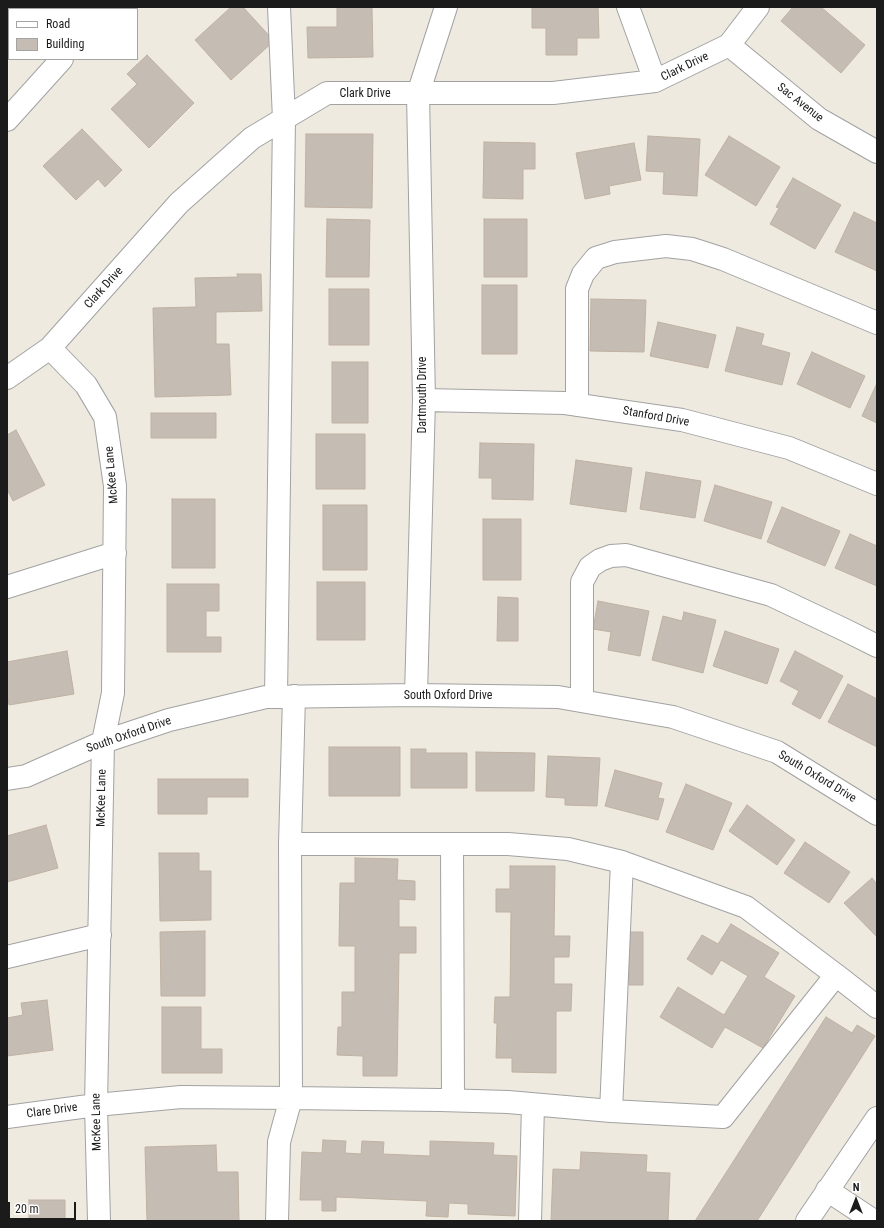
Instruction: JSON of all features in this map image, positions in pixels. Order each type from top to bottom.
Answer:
[{"type":"street","points":[[277,1221],[279,1142],[291,1098],[290,844],[285,696],[284,119],[279,7]]},
{"type":"street","name":"Dartmouth Drive","points":[[416,695],[424,400],[418,94],[446,7]]},
{"type":"street","points":[[628,7],[655,81]]},
{"type":"street","name":"Clark Drive","points":[[7,378],[50,348],[179,203],[252,138],[328,93],[553,93],[655,81],[729,45],[758,7]]},
{"type":"street","name":"Sac Avenue","points":[[729,45],[819,119],[877,152]]},
{"type":"street","points":[[7,120],[61,60]]},
{"type":"street","points":[[577,405],[577,289],[583,274],[596,258],[615,252],[666,246],[692,249],[723,259],[877,323]]},
{"type":"street","name":"McKee Lane","points":[[50,348],[86,385],[105,417],[115,486],[113,693],[103,742],[96,1105],[99,1221]]},
{"type":"street","name":"Stanford Drive","points":[[424,400],[565,403],[682,420],[789,448],[877,484]]},
{"type":"street","points":[[7,587],[115,553]]},
{"type":"street","points":[[582,701],[582,582],[590,567],[600,560],[611,556],[626,555],[771,595],[877,646]]},
{"type":"street","name":"South Oxford Drive","points":[[7,779],[26,776],[103,742],[169,720],[266,697],[416,695],[558,697],[673,717],[777,752],[877,814]]},
{"type":"street","points":[[290,844],[508,844],[568,849],[622,862],[746,907],[877,1007]]},
{"type":"street","points":[[452,844],[453,1100]]},
{"type":"street","points":[[611,1111],[622,862]]},
{"type":"street","points":[[7,957],[100,935]]},
{"type":"street","name":"Clare Drive","points":[[7,1117],[96,1105],[181,1097],[453,1100],[723,1117],[836,975]]},
{"type":"street","points":[[530,1221],[533,1105]]},
{"type":"street","points":[[807,1221],[827,1190],[870,1144],[877,1118]]},
{"type":"street","points":[[827,1190],[874,1221]]},
{"type":"building","points":[[7,7],[21,7],[8,8],[7,32]]},
{"type":"building","points":[[231,7],[243,7],[274,41],[231,80],[195,40]]},
{"type":"building","points":[[337,7],[372,7],[373,57],[308,58],[307,27],[337,27]]},
{"type":"building","points":[[532,7],[598,7],[599,38],[577,38],[577,55],[546,55],[546,28],[532,28]]},
{"type":"building","points":[[793,7],[821,7],[865,45],[841,73],[781,21]]},
{"type":"building","points":[[147,55],[194,103],[149,148],[111,109],[137,84],[127,74]]},
{"type":"building","points":[[82,129],[122,170],[105,187],[98,179],[76,200],[43,166]]},
{"type":"building","points":[[306,134],[373,134],[372,208],[305,207]]},
{"type":"building","points":[[648,136],[700,139],[697,196],[663,194],[664,172],[646,171]]},
{"type":"building","points":[[729,136],[780,167],[756,206],[705,175]]},
{"type":"building","points":[[484,142],[535,143],[535,169],[523,169],[523,199],[483,198]]},
{"type":"building","points":[[634,143],[641,180],[609,186],[610,194],[585,199],[576,153]]},
{"type":"building","points":[[793,178],[841,205],[815,249],[770,224],[779,208],[776,207]]},
{"type":"building","points":[[854,212],[877,223],[877,271],[835,252]]},
{"type":"building","points":[[327,219],[370,220],[369,277],[326,277]]},
{"type":"building","points":[[484,219],[527,219],[527,277],[484,277]]},
{"type":"building","points":[[237,274],[261,274],[262,311],[216,312],[216,344],[229,344],[231,395],[155,397],[153,308],[196,307],[195,278],[238,277]]},
{"type":"building","points":[[482,285],[517,285],[517,354],[482,354]]},
{"type":"building","points":[[329,289],[369,289],[369,345],[329,345]]},
{"type":"building","points":[[591,299],[646,300],[644,352],[590,351]]},
{"type":"building","points":[[658,322],[716,335],[708,368],[650,356]]},
{"type":"building","points":[[737,327],[764,334],[761,345],[790,353],[782,385],[725,371]]},
{"type":"building","points":[[812,352],[865,376],[850,408],[797,384]]},
{"type":"building","points":[[332,362],[368,362],[368,423],[332,423]]},
{"type":"building","points":[[877,383],[877,423],[862,416]]},
{"type":"building","points":[[151,413],[216,413],[216,438],[151,438]]},
{"type":"building","points":[[16,430],[45,485],[13,501],[7,489],[7,435]]},
{"type":"building","points":[[316,434],[365,434],[365,489],[316,489]]},
{"type":"building","points":[[480,443],[534,444],[533,500],[492,499],[492,478],[479,478]]},
{"type":"building","points":[[576,460],[632,468],[626,512],[570,504]]},
{"type":"building","points":[[646,472],[701,481],[695,518],[640,509]]},
{"type":"building","points":[[715,485],[772,502],[761,539],[704,521]]},
{"type":"building","points":[[172,499],[215,499],[215,568],[172,568]]},
{"type":"building","points":[[323,505],[367,505],[367,570],[323,570]]},
{"type":"building","points":[[782,507],[840,531],[825,566],[767,542]]},
{"type":"building","points":[[483,519],[521,519],[521,580],[483,580]]},
{"type":"building","points":[[850,534],[877,546],[877,586],[835,568]]},
{"type":"building","points":[[317,582],[365,582],[365,640],[317,640]]},
{"type":"building","points":[[167,584],[219,584],[219,611],[206,611],[206,637],[221,637],[221,652],[167,652]]},
{"type":"building","points":[[498,597],[518,598],[518,641],[497,641]]},
{"type":"building","points":[[598,601],[649,611],[640,656],[608,650],[611,632],[593,629]]},
{"type":"building","points":[[684,612],[716,620],[703,673],[652,660],[663,616],[682,621]]},
{"type":"building","points":[[725,631],[779,649],[767,684],[713,666]]},
{"type":"building","points":[[67,651],[74,694],[9,705],[7,694],[7,662]]},
{"type":"building","points":[[795,651],[843,676],[820,719],[792,704],[799,691],[780,681]]},
{"type":"building","points":[[848,684],[877,699],[877,747],[828,722]]},
{"type":"building","points":[[329,747],[400,747],[400,796],[329,796]]},
{"type":"building","points":[[411,749],[426,749],[426,753],[467,753],[467,788],[411,788]]},
{"type":"building","points":[[476,752],[535,753],[534,791],[476,791]]},
{"type":"building","points":[[548,756],[600,758],[597,806],[565,805],[565,798],[546,797]]},
{"type":"building","points":[[615,770],[662,783],[658,798],[664,799],[658,820],[605,806]]},
{"type":"building","points":[[158,779],[248,779],[248,797],[207,797],[207,814],[158,814]]},
{"type":"building","points":[[686,784],[732,803],[713,850],[666,832]]},
{"type":"building","points":[[747,805],[795,840],[777,865],[729,831]]},
{"type":"building","points":[[46,825],[58,868],[7,882],[7,836]]},
{"type":"building","points":[[805,842],[850,872],[829,903],[784,873]]},
{"type":"building","points":[[159,853],[199,853],[199,871],[211,871],[211,920],[160,921]]},
{"type":"building","points":[[355,858],[398,859],[397,880],[415,881],[415,900],[399,899],[399,927],[416,927],[416,953],[399,953],[397,1076],[363,1076],[363,1056],[337,1055],[338,1027],[342,1027],[342,992],[355,992],[355,946],[339,946],[340,883],[355,883]]},
{"type":"building","points":[[510,866],[555,866],[554,936],[570,936],[569,957],[554,957],[554,984],[572,984],[571,1011],[556,1011],[556,1073],[512,1072],[512,1058],[496,1058],[497,1023],[494,1023],[495,997],[510,997],[511,912],[496,912],[496,889],[510,889]]},
{"type":"building","points":[[872,878],[877,884],[877,937],[844,903]]},
{"type":"building","points":[[731,924],[779,953],[764,977],[795,996],[763,1048],[725,1027],[712,1048],[660,1017],[678,987],[724,1015],[748,976],[721,960],[712,975],[687,959],[702,935],[718,944]]},
{"type":"building","points":[[205,931],[205,996],[161,996],[160,932]]},
{"type":"building","points":[[629,932],[643,932],[643,985],[629,985]]},
{"type":"building","points":[[47,1000],[53,1050],[7,1056],[7,1018],[23,1015],[21,1003]]},
{"type":"building","points":[[162,1007],[201,1007],[201,1049],[222,1049],[222,1073],[162,1073]]},
{"type":"building","points":[[826,1017],[852,1033],[857,1025],[875,1036],[757,1221],[695,1221]]},
{"type":"building","points":[[323,1140],[346,1141],[345,1153],[361,1154],[362,1141],[384,1142],[383,1154],[430,1156],[430,1141],[494,1143],[493,1155],[517,1156],[515,1216],[468,1214],[468,1204],[449,1203],[448,1217],[426,1216],[427,1201],[336,1197],[336,1211],[322,1211],[322,1200],[300,1200],[302,1152],[322,1153]]},
{"type":"building","points":[[216,1145],[217,1172],[238,1172],[239,1221],[147,1221],[145,1147]]},
{"type":"building","points":[[581,1152],[647,1155],[646,1172],[670,1173],[668,1221],[551,1221],[553,1169],[580,1170]]},
{"type":"building","points":[[29,1200],[65,1200],[65,1221],[29,1221]]}]
